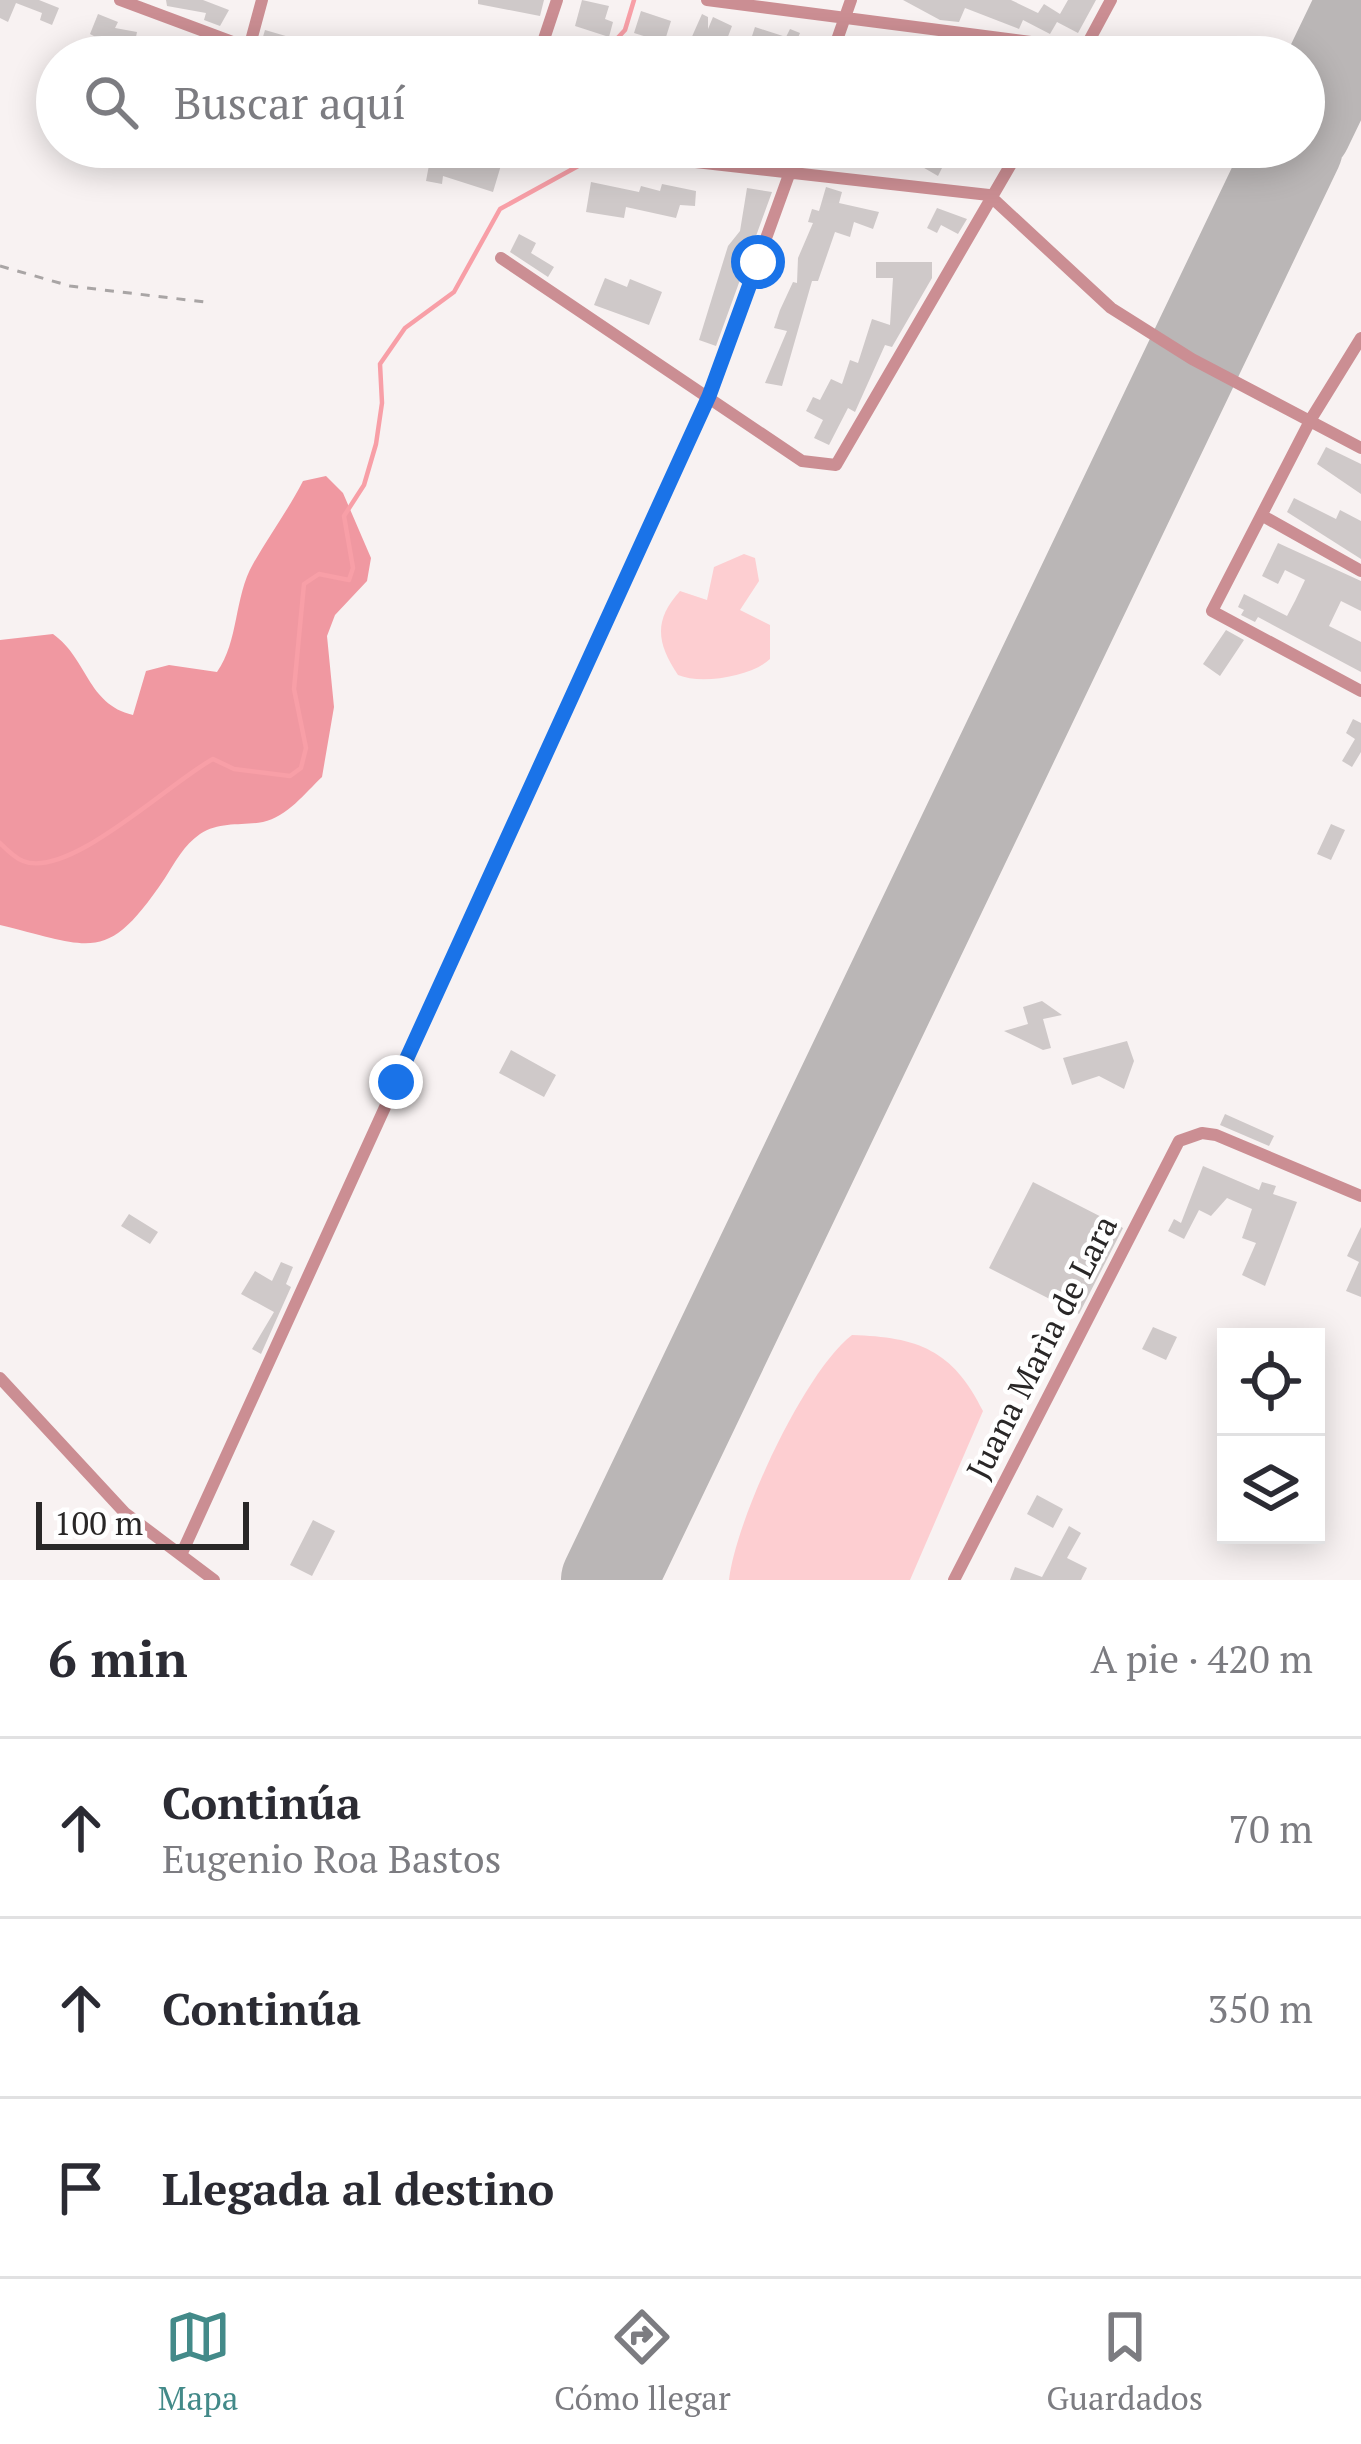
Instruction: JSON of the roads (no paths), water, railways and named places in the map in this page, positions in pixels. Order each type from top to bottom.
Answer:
[{"type":"street","points":[[120,0],[209,36]]},
{"type":"street","points":[[255,36],[262,0]]},
{"type":"street","points":[[545,36],[557,0]]},
{"type":"street","points":[[707,0],[966,36]]},
{"type":"street","points":[[838,36],[851,0]]},
{"type":"street","points":[[1091,36],[1111,0]]},
{"type":"street","points":[[746,168],[989,195],[1111,308],[1192,359],[1361,448]]},
{"type":"street","points":[[181,1555],[709,396],[792,168]]},
{"type":"street","points":[[501,258],[802,460],[836,465],[1007,168]]},
{"type":"street","points":[[1361,338],[1311,419],[1212,611],[1361,691]]},
{"type":"street","points":[[1263,516],[1361,571]]},
{"type":"street","name":"Juana Marìa de Lara","points":[[954,1580],[1179,1141],[1202,1133],[1216,1135],[1361,1196]]},
{"type":"street","points":[[0,1378],[87,1476],[214,1580]]},
{"type":"waterway","points":[[619,36],[634,0]]},
{"type":"waterway","points":[[0,843],[23,861],[43,863],[66,856],[119,826],[213,759],[234,769],[290,776],[301,768],[306,748],[294,689],[304,584],[319,574],[349,580],[353,568],[344,516],[364,485],[376,444],[382,403],[380,364],[405,328],[454,292],[500,209],[575,168]]}]
